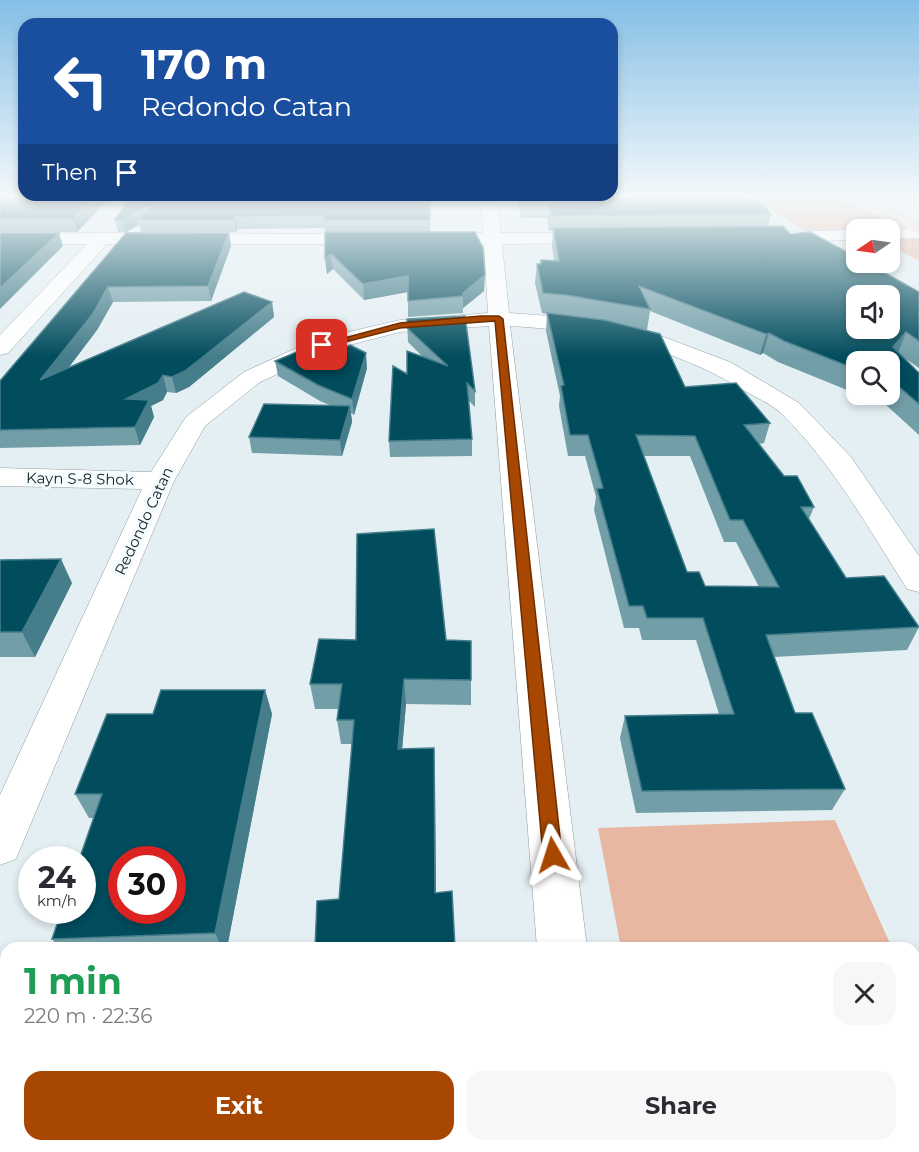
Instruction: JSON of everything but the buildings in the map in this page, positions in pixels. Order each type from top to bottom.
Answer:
[{"type":"street","points":[[0,348],[92,250]]},
{"type":"street","points":[[494,250],[561,942]]},
{"type":"street","points":[[824,250],[831,254]]},
{"type":"street","name":"Redondo Catan","points":[[0,844],[160,481],[195,422],[252,377],[322,345],[400,326],[481,318],[564,323],[645,338],[722,367],[790,408],[841,463],[919,581]]},
{"type":"street","name":"Kayn S-8 Shok","points":[[0,477],[160,481]]},
{"type":"shaded area","points":[[900,250],[919,250],[919,261],[900,251]]},
{"type":"shaded area","points":[[835,820],[889,942],[620,942],[598,828]]},
{"type":"route","points":[[322,345],[400,326],[481,318],[499,319],[553,855]]}]
